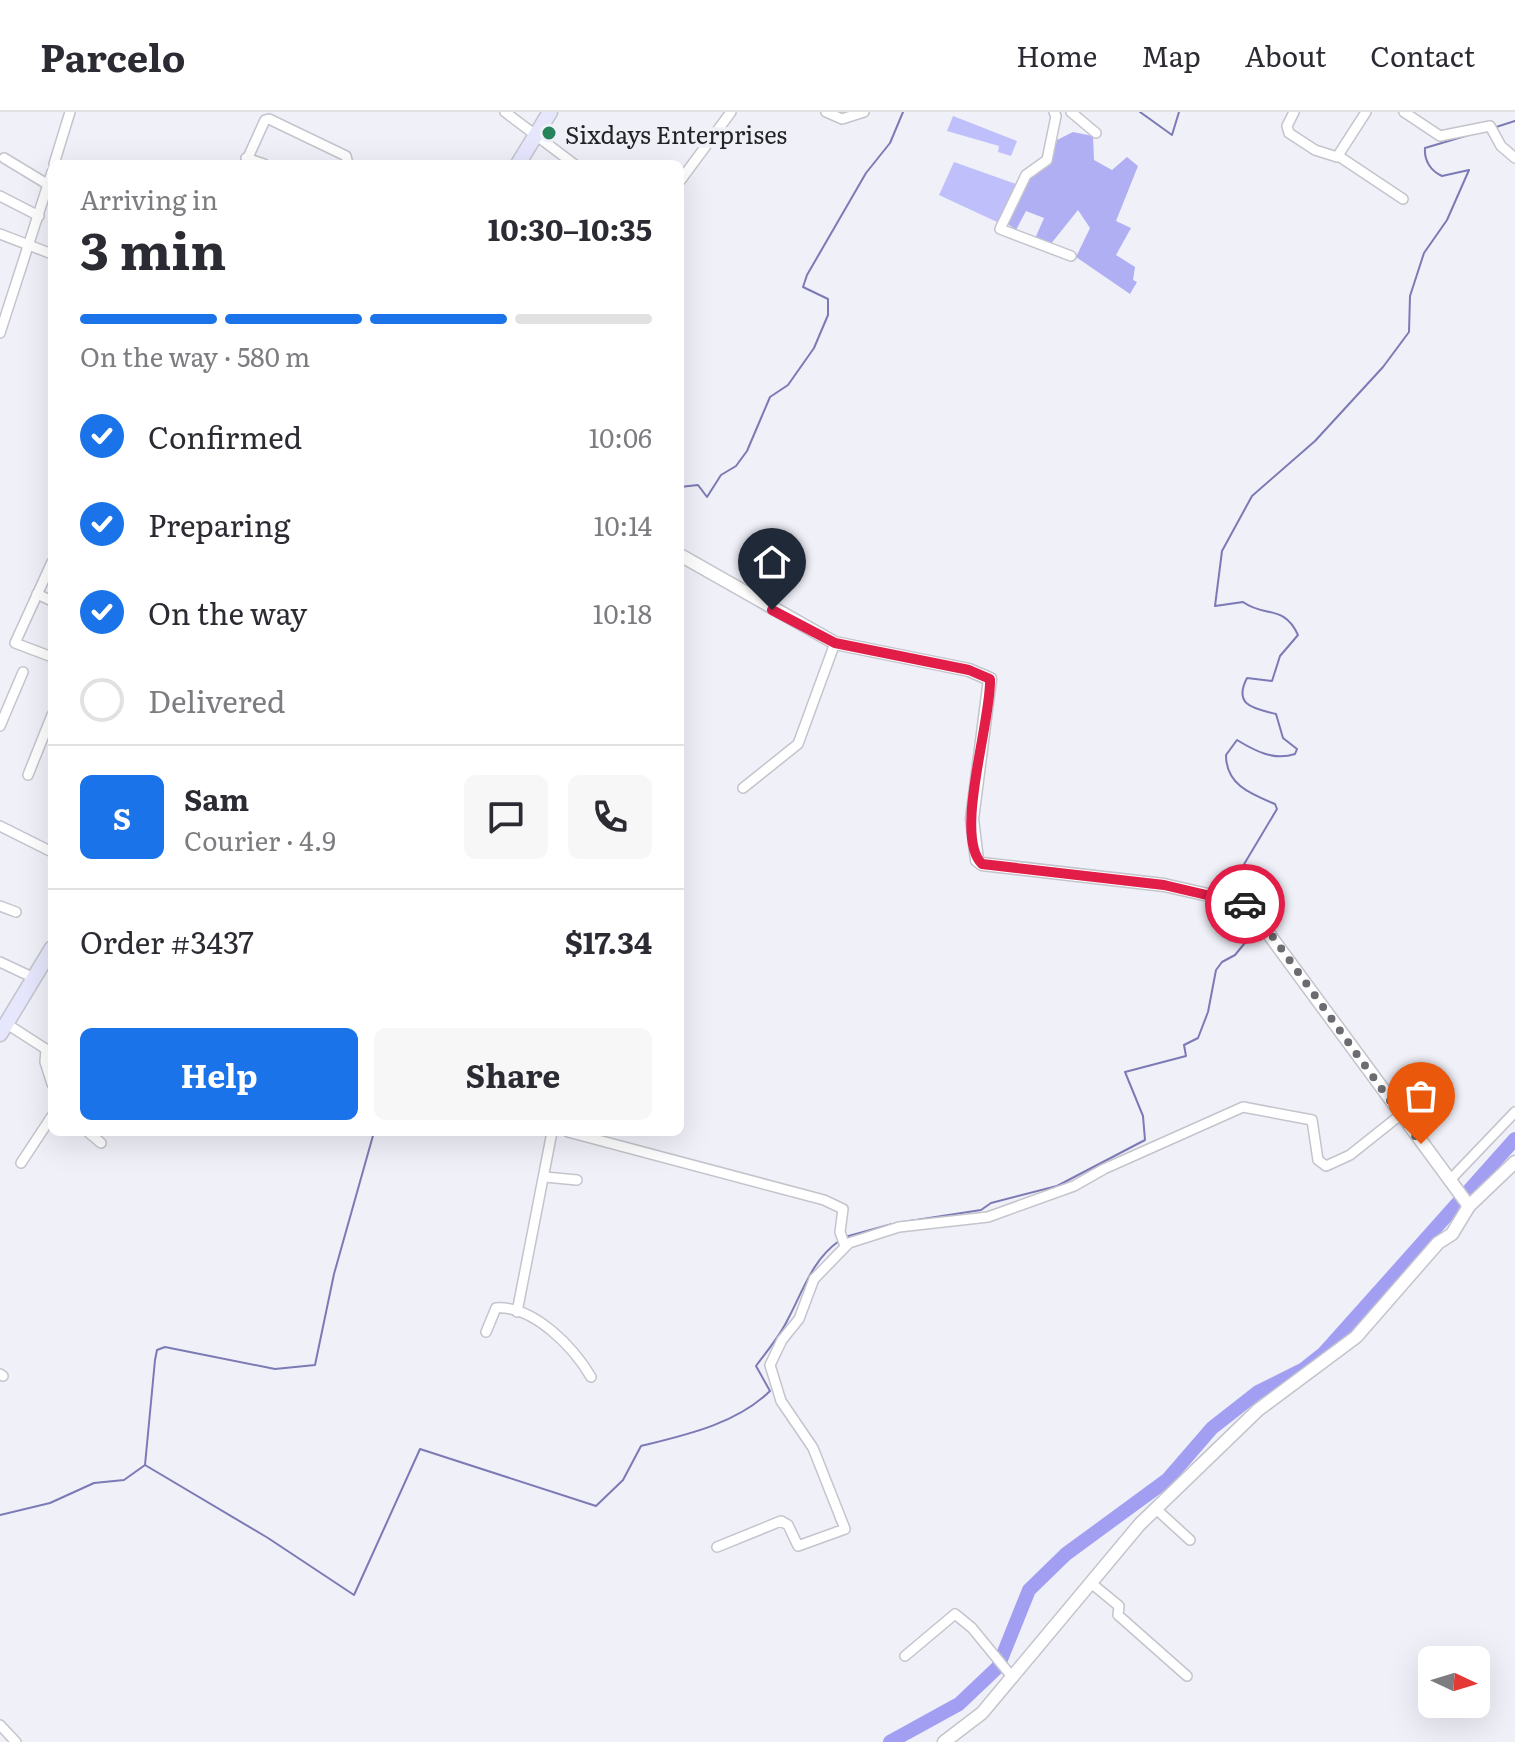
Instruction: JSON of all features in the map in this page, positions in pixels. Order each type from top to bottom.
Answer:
[{"type":"main road","points":[[521,160],[550,112]]},
{"type":"main road","points":[[4,1029],[48,955]]},
{"type":"street","points":[[55,160],[70,112]]},
{"type":"street","points":[[279,124],[285,112]]},
{"type":"street","points":[[505,112],[569,160]]},
{"type":"street","points":[[684,176],[731,112]]},
{"type":"street","points":[[826,112],[842,119],[864,112]]},
{"type":"street","points":[[1054,112],[1056,116],[1047,160],[1026,175],[1000,229],[1071,256]]},
{"type":"street","points":[[1071,112],[1096,133]]},
{"type":"street","points":[[1294,112],[1287,126],[1294,137],[1315,150],[1340,157],[1403,199]]},
{"type":"street","points":[[1340,157],[1366,112]]},
{"type":"street","points":[[1404,112],[1440,136],[1492,128],[1501,146],[1515,158]]},
{"type":"street","points":[[246,160],[265,120],[346,156],[347,160]]},
{"type":"street","points":[[4,158],[48,185]]},
{"type":"street","points":[[0,333],[3,316],[48,191]]},
{"type":"street","points":[[0,196],[39,216]]},
{"type":"street","points":[[0,234],[22,245],[48,252]]},
{"type":"street","points":[[684,557],[835,643],[969,670],[990,679],[972,819],[973,848],[982,864],[1164,885],[1239,902],[1258,916],[1268,929],[1399,1116],[1467,1204]]},
{"type":"street","points":[[48,571],[15,643],[48,655]]},
{"type":"street","points":[[37,594],[48,599]]},
{"type":"street","points":[[743,788],[798,744],[835,643]]},
{"type":"street","points":[[0,726],[3,712],[23,672]]},
{"type":"street","points":[[28,775],[48,735]]},
{"type":"street","points":[[0,826],[48,850]]},
{"type":"street","points":[[0,906],[16,912]]},
{"type":"street","points":[[0,962],[34,978]]},
{"type":"street","points":[[4,1029],[48,1051]]},
{"type":"street","points":[[843,1240],[899,1227],[988,1217],[1074,1186],[1104,1169],[1243,1107],[1312,1120],[1318,1160],[1326,1166],[1350,1155],[1399,1116]]},
{"type":"street","points":[[1452,1186],[1515,1112]]},
{"type":"street","points":[[21,1163],[48,1122]]},
{"type":"street","points":[[93,1136],[101,1143]]},
{"type":"street","points":[[517,1312],[551,1136]]},
{"type":"street","points":[[583,1136],[824,1200],[843,1209],[843,1240],[814,1279],[799,1319],[782,1340],[770,1365],[781,1401],[813,1448],[845,1529],[798,1546],[788,1525],[781,1521],[717,1547]]},
{"type":"street","points":[[944,1742],[982,1713],[1010,1675],[1156,1509],[1258,1410],[1356,1337],[1438,1243],[1452,1234],[1467,1204],[1515,1162]]},
{"type":"street","points":[[545,1177],[577,1180]]},
{"type":"street","points":[[486,1332],[496,1308],[517,1312],[557,1333],[591,1377]]},
{"type":"street","points":[[1156,1509],[1190,1540]]},
{"type":"street","points":[[1091,1583],[1119,1606],[1118,1615],[1187,1676]]},
{"type":"street","points":[[905,1656],[955,1614],[972,1628],[1010,1675]]},
{"type":"street","points":[[0,1725],[16,1742]]},
{"type":"shaded area","points":[[953,116],[1017,141],[1011,156],[998,152],[999,146],[947,131]]},
{"type":"shaded area","points":[[1073,132],[1093,136],[1094,160],[1112,170],[1127,157],[1138,166],[1116,221],[1131,228],[1116,255],[1135,267],[1133,280],[1137,282],[1130,294],[1076,257],[1090,228],[1078,210],[1050,245],[1034,241],[1044,218],[1026,211],[1016,230],[1006,223],[1025,181],[1051,164],[1057,140]]},
{"type":"shaded area","points":[[954,162],[1019,185],[997,222],[939,195]]},
{"type":"waterway","points":[[684,487],[698,485],[707,497],[721,475],[736,466],[747,451],[770,397],[788,385],[814,348],[828,315],[828,299],[803,287],[807,275],[866,173],[890,143],[903,112]]},
{"type":"waterway","points":[[1140,112],[1172,135],[1179,112]]},
{"type":"waterway","points":[[1493,128],[1515,121]]},
{"type":"waterway","points":[[1264,919],[1274,907],[1240,871],[1277,809],[1275,804],[1249,792],[1235,781],[1230,774],[1226,755],[1237,740],[1272,756],[1295,754],[1297,749],[1283,738],[1276,714],[1249,705],[1245,701],[1243,688],[1247,678],[1272,681],[1280,656],[1298,635],[1287,619],[1243,602],[1215,606],[1222,551],[1252,496],[1315,441],[1383,367],[1409,332],[1410,296],[1424,253],[1447,220],[1469,170],[1442,176],[1429,165],[1425,148],[1472,134]]},
{"type":"waterway","points":[[903,1222],[981,1210],[991,1203],[1057,1186],[1145,1140],[1143,1116],[1125,1072],[1186,1056],[1184,1045],[1198,1038],[1208,1012],[1216,970],[1222,962],[1235,955],[1258,927]]},
{"type":"waterway","points":[[0,1515],[50,1503],[94,1483],[124,1480],[145,1465],[157,1350],[165,1347],[275,1369],[315,1365],[334,1274],[373,1136]]},
{"type":"waterway","points":[[890,1742],[959,1704],[998,1667],[1029,1590],[1066,1554],[1167,1480],[1212,1428],[1258,1392],[1304,1369],[1324,1353],[1515,1139]]},
{"type":"waterway","points":[[845,1237],[892,1224]]},
{"type":"waterway","points":[[145,1465],[268,1538],[354,1595],[420,1449],[596,1506],[623,1480],[641,1446],[710,1427],[757,1402],[770,1391],[756,1366],[781,1331],[815,1267],[839,1241]]},
{"type":"way so far","points":[[1245,904],[1258,916],[1323,1012],[1421,1144]]},
{"type":"place","name":"Sixdays Enterprises","points":[[549,133]]},
{"type":"route","points":[[772,610],[835,643],[969,670],[990,679],[972,819],[973,848],[982,864],[1164,885],[1245,904]]}]
